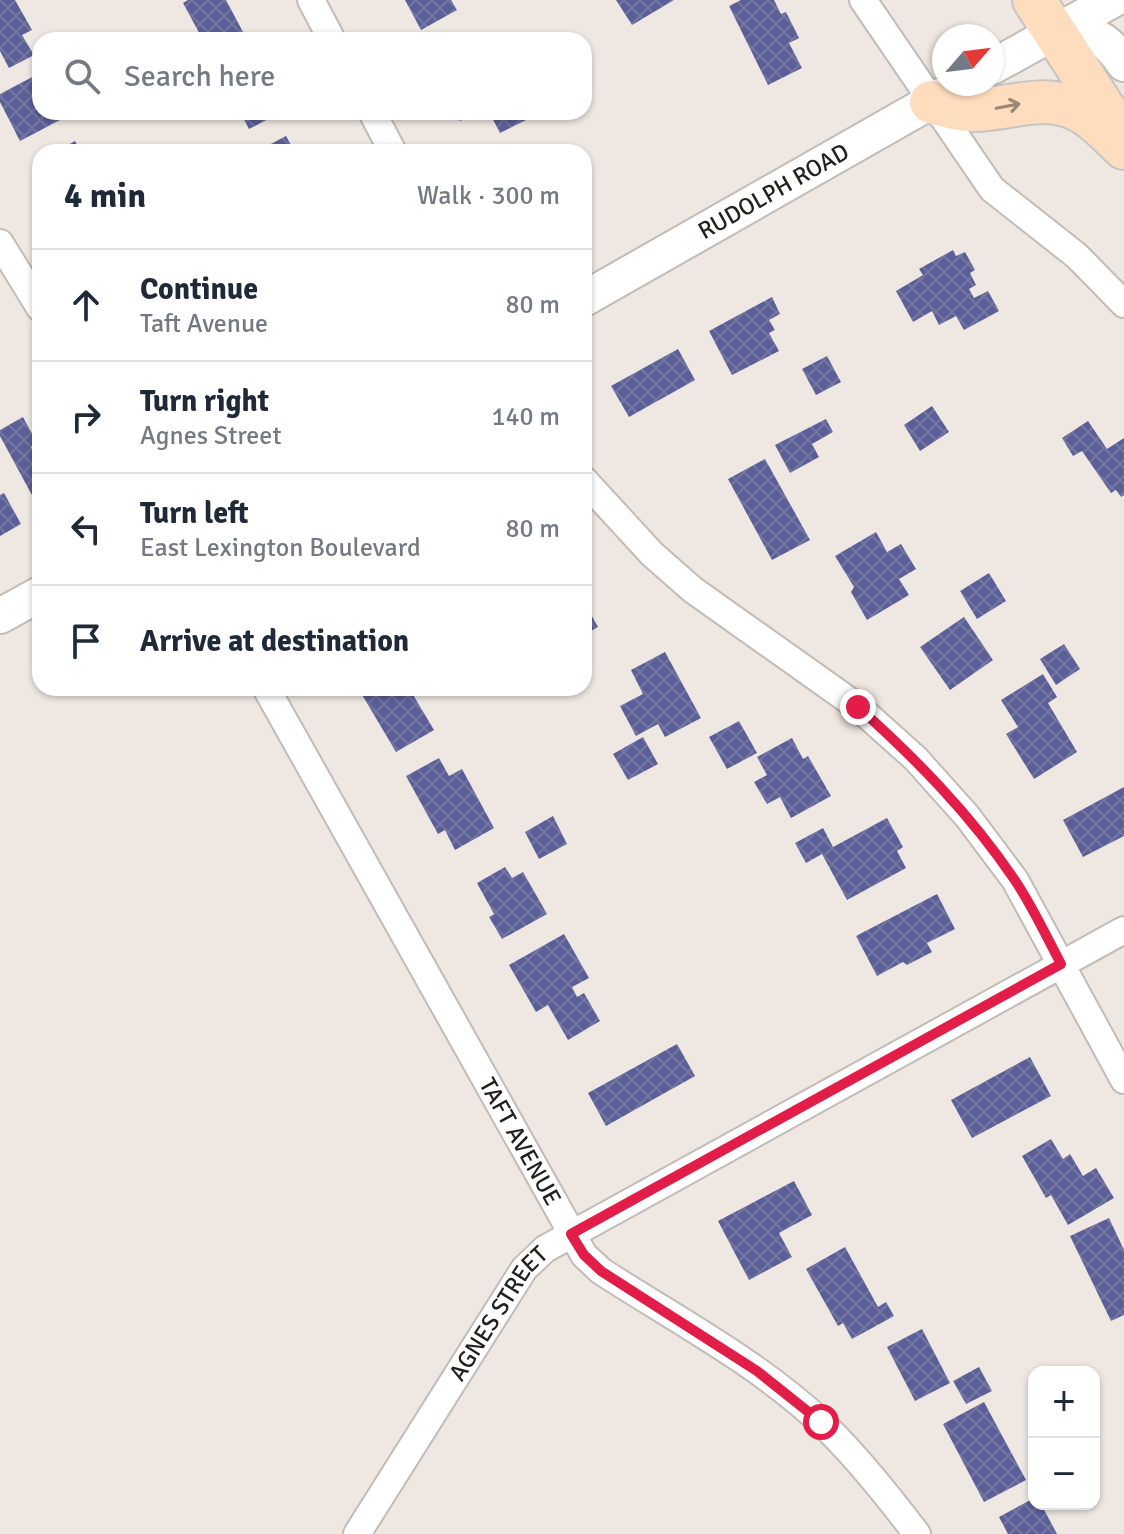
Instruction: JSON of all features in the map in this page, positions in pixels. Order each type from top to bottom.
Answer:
[{"type":"main road","points":[[1045,16],[1124,140]]},
{"type":"main road","points":[[948,96],[955,109],[1062,103],[1081,111],[1124,148]]},
{"type":"street","points":[[311,0],[328,32]]},
{"type":"street","points":[[863,0],[932,76]]},
{"type":"street","points":[[1004,55],[1045,16],[1113,0]]},
{"type":"street","points":[[1045,16],[1099,35],[1111,45],[1124,64]]},
{"type":"street","name":"RUDOLPH ROAD","points":[[592,294],[942,96]]},
{"type":"street","points":[[948,96],[992,189],[1077,256],[1124,304]]},
{"type":"street","points":[[376,120],[389,144]]},
{"type":"street","points":[[0,243],[32,295]]},
{"type":"street","points":[[592,489],[652,554],[693,590],[858,707],[916,759],[967,816],[1015,880],[1124,1080]]},
{"type":"street","points":[[0,616],[32,598]]},
{"type":"street","name":"TAFT AVENUE","points":[[270,696],[584,1255],[601,1271],[757,1371],[821,1422],[875,1478],[917,1534]]},
{"type":"street","name":"AGNES STREET","points":[[357,1534],[524,1269],[545,1249],[1124,930]]},
{"type":"building","points":[[0,0],[15,0],[32,30],[22,35],[32,56],[9,68],[0,51]]},
{"type":"building","points":[[188,0],[226,0],[243,32],[199,32],[183,3]]},
{"type":"building","points":[[405,0],[451,0],[457,10],[421,30]]},
{"type":"building","points":[[616,0],[674,0],[632,25]]},
{"type":"building","points":[[741,0],[774,0],[781,14],[786,12],[799,38],[789,43],[802,68],[768,85],[729,6]]},
{"type":"building","points":[[32,77],[32,120],[60,120],[20,141],[0,102],[0,94]]},
{"type":"building","points":[[244,120],[266,120],[249,129]]},
{"type":"building","points":[[493,120],[526,120],[500,133]]},
{"type":"building","points":[[286,136],[290,144],[271,144]]},
{"type":"building","points":[[953,250],[956,256],[965,252],[975,270],[970,273],[976,285],[969,289],[974,298],[988,291],[999,311],[964,330],[956,316],[939,325],[932,311],[913,322],[896,291],[923,275],[919,269]]},
{"type":"building","points":[[772,297],[780,314],[769,320],[775,330],[769,333],[779,351],[732,375],[709,331]]},
{"type":"building","points":[[678,349],[695,380],[629,417],[611,386]]},
{"type":"building","points":[[827,356],[841,382],[816,395],[802,369]]},
{"type":"building","points":[[932,406],[949,432],[920,451],[904,425]]},
{"type":"building","points":[[23,417],[32,434],[32,495],[0,436],[0,430]]},
{"type":"building","points":[[826,419],[833,432],[812,444],[819,457],[790,473],[775,445]]},
{"type":"building","points":[[1088,421],[1107,449],[1124,438],[1124,495],[1121,497],[1116,490],[1111,493],[1082,451],[1073,456],[1062,438]]},
{"type":"building","points":[[765,459],[810,540],[772,560],[728,479]]},
{"type":"building","points":[[4,493],[21,524],[0,536],[0,495]]},
{"type":"building","points":[[876,532],[887,552],[901,544],[916,569],[899,579],[909,595],[867,620],[851,592],[854,587],[835,556]]},
{"type":"building","points":[[989,573],[1006,601],[977,619],[960,591]]},
{"type":"building","points":[[592,616],[598,627],[592,630]]},
{"type":"building","points":[[964,617],[993,660],[950,690],[920,647]]},
{"type":"building","points":[[1064,644],[1080,669],[1056,685],[1040,659]]},
{"type":"building","points":[[665,652],[701,718],[665,737],[658,724],[636,736],[620,706],[643,694],[631,670]]},
{"type":"building","points":[[1043,674],[1057,697],[1048,703],[1077,752],[1034,779],[1006,734],[1018,727],[1001,700]]},
{"type":"building","points":[[363,696],[414,696],[434,730],[396,752]]},
{"type":"building","points":[[739,721],[757,753],[727,769],[709,737]]},
{"type":"building","points":[[643,737],[658,764],[628,780],[613,754]]},
{"type":"building","points":[[792,738],[803,759],[808,756],[831,796],[791,818],[780,797],[767,804],[754,782],[767,775],[757,757]]},
{"type":"building","points":[[439,758],[449,776],[462,769],[494,828],[455,850],[445,830],[438,834],[406,776]]},
{"type":"building","points":[[1124,787],[1124,836],[1083,857],[1063,820]]},
{"type":"building","points":[[553,816],[567,844],[539,859],[525,832]]},
{"type":"building","points":[[887,818],[903,847],[897,851],[906,868],[847,900],[822,854],[806,863],[795,843],[823,828],[833,847]]},
{"type":"building","points":[[505,867],[512,878],[523,872],[547,914],[502,939],[489,917],[494,914],[477,883]]},
{"type":"building","points":[[937,894],[955,929],[927,943],[932,952],[907,965],[903,962],[877,976],[856,936]]},
{"type":"building","points":[[564,934],[589,978],[572,987],[577,997],[584,993],[600,1021],[568,1040],[548,1005],[536,1012],[509,965]]},
{"type":"building","points":[[677,1044],[695,1076],[606,1126],[588,1093]]},
{"type":"building","points":[[1030,1057],[1051,1096],[972,1138],[951,1100]]},
{"type":"building","points":[[1051,1139],[1063,1159],[1070,1154],[1083,1176],[1096,1168],[1114,1198],[1068,1225],[1051,1195],[1046,1198],[1022,1156]]},
{"type":"building","points":[[794,1181],[812,1215],[779,1233],[792,1257],[749,1280],[718,1221]]},
{"type":"building","points":[[1109,1218],[1124,1250],[1124,1315],[1111,1321],[1070,1236]]},
{"type":"building","points":[[845,1247],[878,1307],[886,1302],[894,1316],[852,1339],[843,1323],[838,1326],[806,1269]]},
{"type":"building","points":[[922,1329],[950,1383],[915,1401],[887,1347]]},
{"type":"building","points":[[979,1367],[992,1391],[966,1404],[953,1381]]},
{"type":"building","points":[[984,1402],[1026,1480],[984,1502],[943,1424]]},
{"type":"building","points":[[1028,1501],[1028,1510],[1044,1510],[1057,1534],[1008,1534],[999,1517]]},
{"type":"route","points":[[821,1422],[757,1371],[601,1271],[584,1255],[571,1234],[1061,964],[1015,880],[967,816],[916,759],[858,707]]}]
